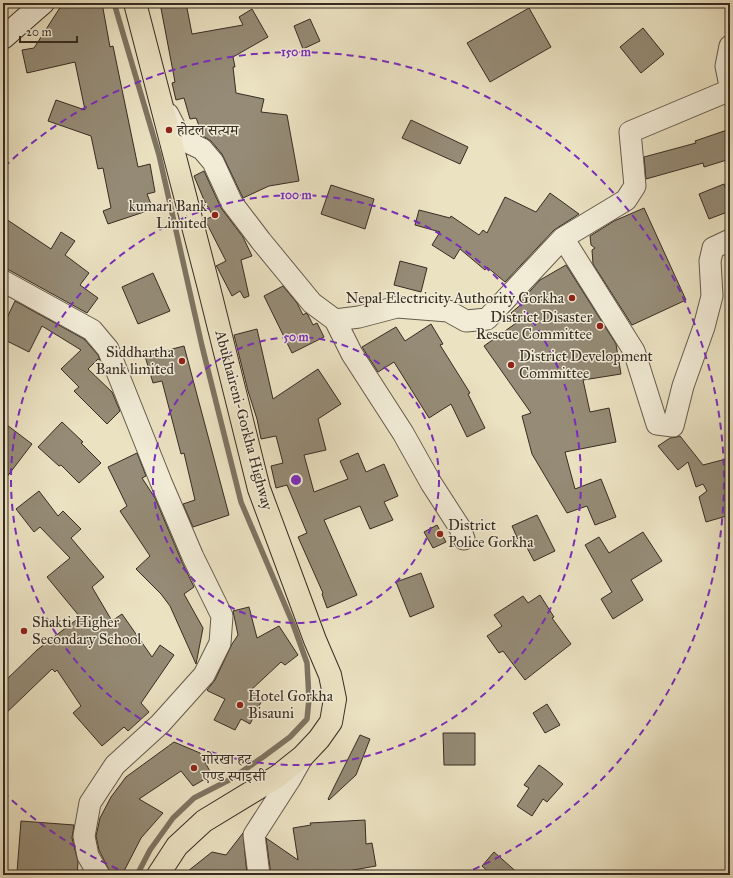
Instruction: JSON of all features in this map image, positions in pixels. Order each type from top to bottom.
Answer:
[{"type":"main road","name":"Abukhaireni-Gorkha Highway","points":[[135,3],[260,489],[330,675],[335,699],[331,722],[319,740],[303,756],[278,776],[204,821],[177,846],[158,875]]},
{"type":"street","points":[[3,38],[43,3]]},
{"type":"street","points":[[730,46],[726,66],[730,86]]},
{"type":"street","points":[[334,320],[359,317],[397,307],[448,310],[466,321],[487,319],[563,238],[626,200],[635,186],[630,132],[730,90]]},
{"type":"street","points":[[159,96],[181,139],[202,149],[213,162],[232,203],[237,210],[312,302],[334,320],[352,354],[403,433],[431,483],[460,528],[464,539]]},
{"type":"street","points":[[563,238],[634,351],[657,424],[673,426],[683,386],[704,327],[712,296],[710,261],[713,248],[730,240]]},
{"type":"street","points":[[3,281],[92,330],[108,349],[161,482],[193,556],[222,616],[220,643],[204,675],[160,724],[115,765],[90,803],[84,836],[88,856],[99,875]]},
{"type":"street","points":[[259,875],[254,835],[290,780],[303,756]]},
{"type":"building","points":[[63,3],[102,3],[110,47],[113,46],[138,167],[150,164],[155,192],[147,194],[153,209],[108,224],[103,211],[111,208],[103,168],[98,169],[91,136],[48,121],[56,100],[85,110],[75,62],[27,73],[22,50],[34,48]]},
{"type":"building","points":[[160,3],[186,3],[192,34],[243,25],[239,17],[252,9],[268,37],[233,57],[236,93],[264,99],[261,112],[287,115],[299,181],[269,186],[243,198],[222,154],[211,141],[203,136],[196,118],[190,119],[184,98],[176,100],[172,83],[175,82]]},
{"type":"building","points":[[529,8],[551,47],[490,82],[467,43]]},
{"type":"building","points":[[310,19],[320,41],[303,49],[294,26]]},
{"type":"building","points":[[643,28],[664,54],[641,73],[620,47]]},
{"type":"building","points":[[411,120],[468,147],[460,164],[402,138]]},
{"type":"building","points":[[730,129],[730,159],[704,167],[703,163],[646,179],[644,157],[696,143],[695,141]]},
{"type":"building","points":[[204,171],[221,208],[243,237],[252,256],[241,260],[249,296],[244,298],[240,291],[232,296],[216,266],[226,261],[205,220],[213,216],[204,200],[194,176]]},
{"type":"building","points":[[724,184],[730,200],[730,211],[709,219],[699,194]]},
{"type":"building","points":[[331,185],[374,199],[365,229],[321,214]]},
{"type":"building","points":[[550,193],[579,214],[554,230],[505,282],[487,267],[485,270],[460,249],[454,259],[432,245],[440,232],[415,225],[419,210],[450,218],[451,216],[479,235],[483,230],[487,233],[505,197],[536,212]]},
{"type":"building","points":[[644,208],[686,300],[632,325],[593,264],[592,250],[595,248],[591,245],[590,236],[614,221]]},
{"type":"building","points":[[3,217],[51,249],[61,232],[75,241],[65,255],[89,273],[80,285],[98,298],[87,313],[9,270],[3,269]]},
{"type":"building","points":[[400,261],[427,268],[421,292],[394,285]]},
{"type":"building","points":[[566,265],[616,344],[621,374],[583,380],[590,412],[609,408],[616,442],[565,452],[575,489],[601,479],[616,517],[595,525],[587,506],[567,513],[532,454],[522,416],[531,413],[484,346],[519,321],[511,313],[524,302],[522,300],[540,280]]},
{"type":"building","points":[[153,273],[170,311],[138,324],[122,287]]},
{"type":"building","points":[[283,286],[297,303],[303,315],[306,313],[308,315],[313,325],[317,323],[324,337],[292,353],[264,296]]},
{"type":"building","points":[[15,301],[84,339],[98,355],[100,360],[98,359],[88,369],[112,392],[120,411],[107,424],[74,391],[79,387],[61,369],[81,350],[42,326],[29,352],[3,339],[3,326]]},
{"type":"building","points":[[431,324],[443,344],[440,345],[470,393],[468,394],[485,428],[467,437],[451,404],[429,418],[394,362],[378,372],[362,347],[396,327],[405,341]]},
{"type":"building","points":[[257,329],[273,399],[318,369],[341,404],[318,419],[326,450],[304,455],[314,492],[348,479],[340,461],[358,453],[366,472],[384,464],[398,496],[384,502],[393,520],[370,529],[360,506],[324,520],[357,595],[327,608],[322,594],[323,593],[298,537],[307,533],[287,485],[276,488],[271,466],[283,463],[276,436],[261,439],[257,419],[248,391],[234,335]]},
{"type":"building","points":[[184,346],[229,515],[193,527],[183,504],[195,500],[184,453],[181,454],[162,381],[153,383],[145,356]]},
{"type":"building","points":[[3,422],[32,444],[3,482]]},
{"type":"building","points":[[62,422],[83,442],[81,443],[101,463],[79,483],[61,465],[59,466],[38,447]]},
{"type":"building","points":[[680,436],[703,465],[726,459],[730,472],[730,515],[706,522],[699,497],[707,491],[703,484],[696,487],[688,462],[678,470],[658,446],[670,438]]},
{"type":"building","points":[[137,453],[146,476],[142,478],[155,498],[194,587],[184,594],[203,628],[196,664],[170,606],[161,594],[136,569],[150,556],[120,511],[127,506],[108,467]]},
{"type":"building","points":[[39,491],[58,516],[63,511],[81,529],[71,538],[104,577],[92,587],[112,621],[122,614],[152,657],[160,645],[174,655],[141,703],[149,712],[128,731],[124,727],[102,746],[73,713],[81,706],[57,670],[55,672],[52,669],[3,716],[3,683],[37,650],[80,617],[47,577],[70,558],[40,527],[34,532],[16,509]]},
{"type":"building","points":[[537,515],[555,551],[534,561],[524,542],[520,544],[512,526]]},
{"type":"building","points":[[437,525],[446,542],[433,548],[424,532]]},
{"type":"building","points":[[643,532],[662,561],[631,580],[643,600],[613,619],[601,599],[612,592],[585,545],[599,537],[609,553]]},
{"type":"building","points":[[421,573],[434,607],[410,617],[396,582]]},
{"type":"building","points":[[540,595],[554,617],[552,618],[571,644],[525,680],[503,651],[499,653],[487,636],[502,626],[494,615],[523,596],[528,603]]},
{"type":"building","points":[[249,607],[257,638],[279,626],[298,655],[285,665],[281,662],[250,691],[263,698],[250,724],[241,719],[235,730],[214,720],[225,699],[207,690],[215,680],[232,644],[238,635],[233,611]]},
{"type":"building","points":[[547,704],[560,725],[545,733],[533,713]]},
{"type":"building","points":[[443,733],[475,733],[475,765],[444,765]]},
{"type":"building","points":[[360,735],[370,739],[356,775],[329,800],[328,799]]},
{"type":"building","points":[[174,742],[200,753],[212,775],[193,786],[181,771],[139,799],[163,813],[141,838],[122,875],[114,875],[110,872],[99,850],[96,836],[100,818],[111,797],[126,777]]},
{"type":"building","points":[[539,765],[563,784],[547,802],[543,799],[532,816],[517,806],[529,788],[524,785]]},
{"type":"building","points":[[365,820],[366,844],[372,843],[376,866],[342,872],[342,875],[271,875],[266,838],[298,860],[293,828],[311,825],[310,823]]},
{"type":"building","points":[[21,821],[74,825],[72,838],[78,862],[77,875],[17,872]]},
{"type":"building","points":[[243,833],[247,875],[183,875],[212,852],[226,855]]},
{"type":"building","points":[[494,852],[520,875],[492,875],[482,866]]},
{"type":"waterway","points":[[114,3],[159,155],[202,346],[241,502],[293,624],[307,663],[309,699],[307,719],[290,737],[231,779],[194,798],[173,818],[150,850],[137,875]]},
{"type":"place","name":"होटल सत्यम","points":[[169,130]]},
{"type":"place","name":"kumari Bank Limited","points":[[215,215]]},
{"type":"place","name":"Nepal Electricity Authority Gorkha","points":[[572,298]]},
{"type":"place","name":"District Disaster Rescue Committee","points":[[600,326]]},
{"type":"place","name":"Siddhartha Bank limited","points":[[182,361]]},
{"type":"place","name":"District Development Committee","points":[[511,365]]},
{"type":"place","name":"District Police Gorkha","points":[[440,534]]},
{"type":"place","name":"Shakti Higher Secondary School","points":[[24,631]]},
{"type":"place","name":"Hotel Gorkha Bisauni","points":[[240,705]]},
{"type":"place","name":"गोरखा हट एण्ड स्पाइसी","points":[[194,768]]}]
